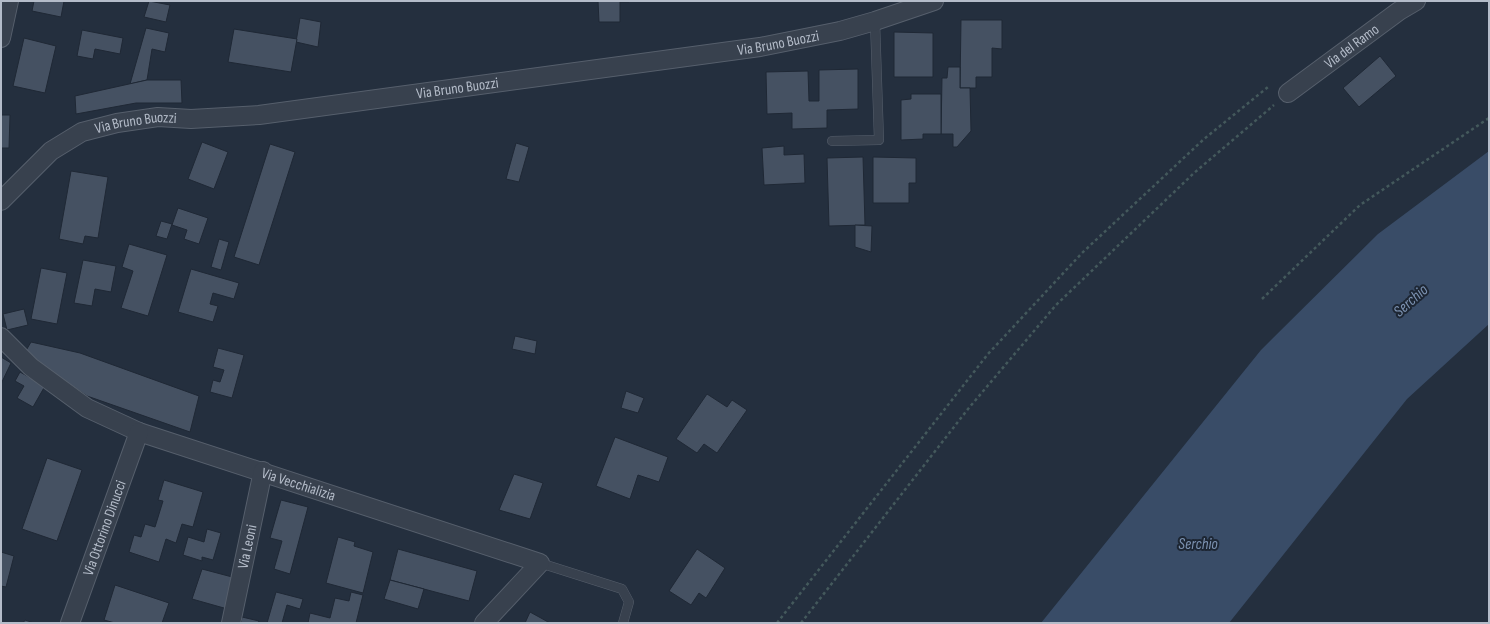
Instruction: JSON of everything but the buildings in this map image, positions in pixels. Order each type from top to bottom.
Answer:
[{"type":"street","points":[[1,38],[9,1]]},
{"type":"street","name":"Via Bruno Buozzi","points":[[1,201],[51,151],[82,132],[117,123],[158,118],[191,119],[259,116],[760,47],[840,31],[934,1]]},
{"type":"street","name":"Via del Ramo","points":[[1288,93],[1398,11],[1416,1]]},
{"type":"street","name":"Via Vecchializia","points":[[1,337],[31,367],[87,408],[139,432],[263,471],[540,563]]},
{"type":"street","name":"Via Ottorino Dinucci","points":[[70,623],[139,432]]},
{"type":"street","name":"Via Leoni","points":[[231,623],[263,471]]},
{"type":"street","points":[[484,623],[540,563]]},
{"type":"lane","points":[[832,140],[878,140],[875,21]]},
{"type":"lane","points":[[540,563],[622,590],[629,602],[623,623]]},
{"type":"path","points":[[777,623],[988,354],[1082,253],[1204,139],[1270,86]]},
{"type":"path","points":[[800,623],[968,409],[1056,305],[1194,173],[1288,93]]},
{"type":"path","points":[[1262,299],[1360,205],[1489,118]]},
{"type":"water","name":"Serchio","points":[[1489,151],[1489,324],[1407,399],[1229,623],[1041,623],[1261,350],[1378,234]]}]
